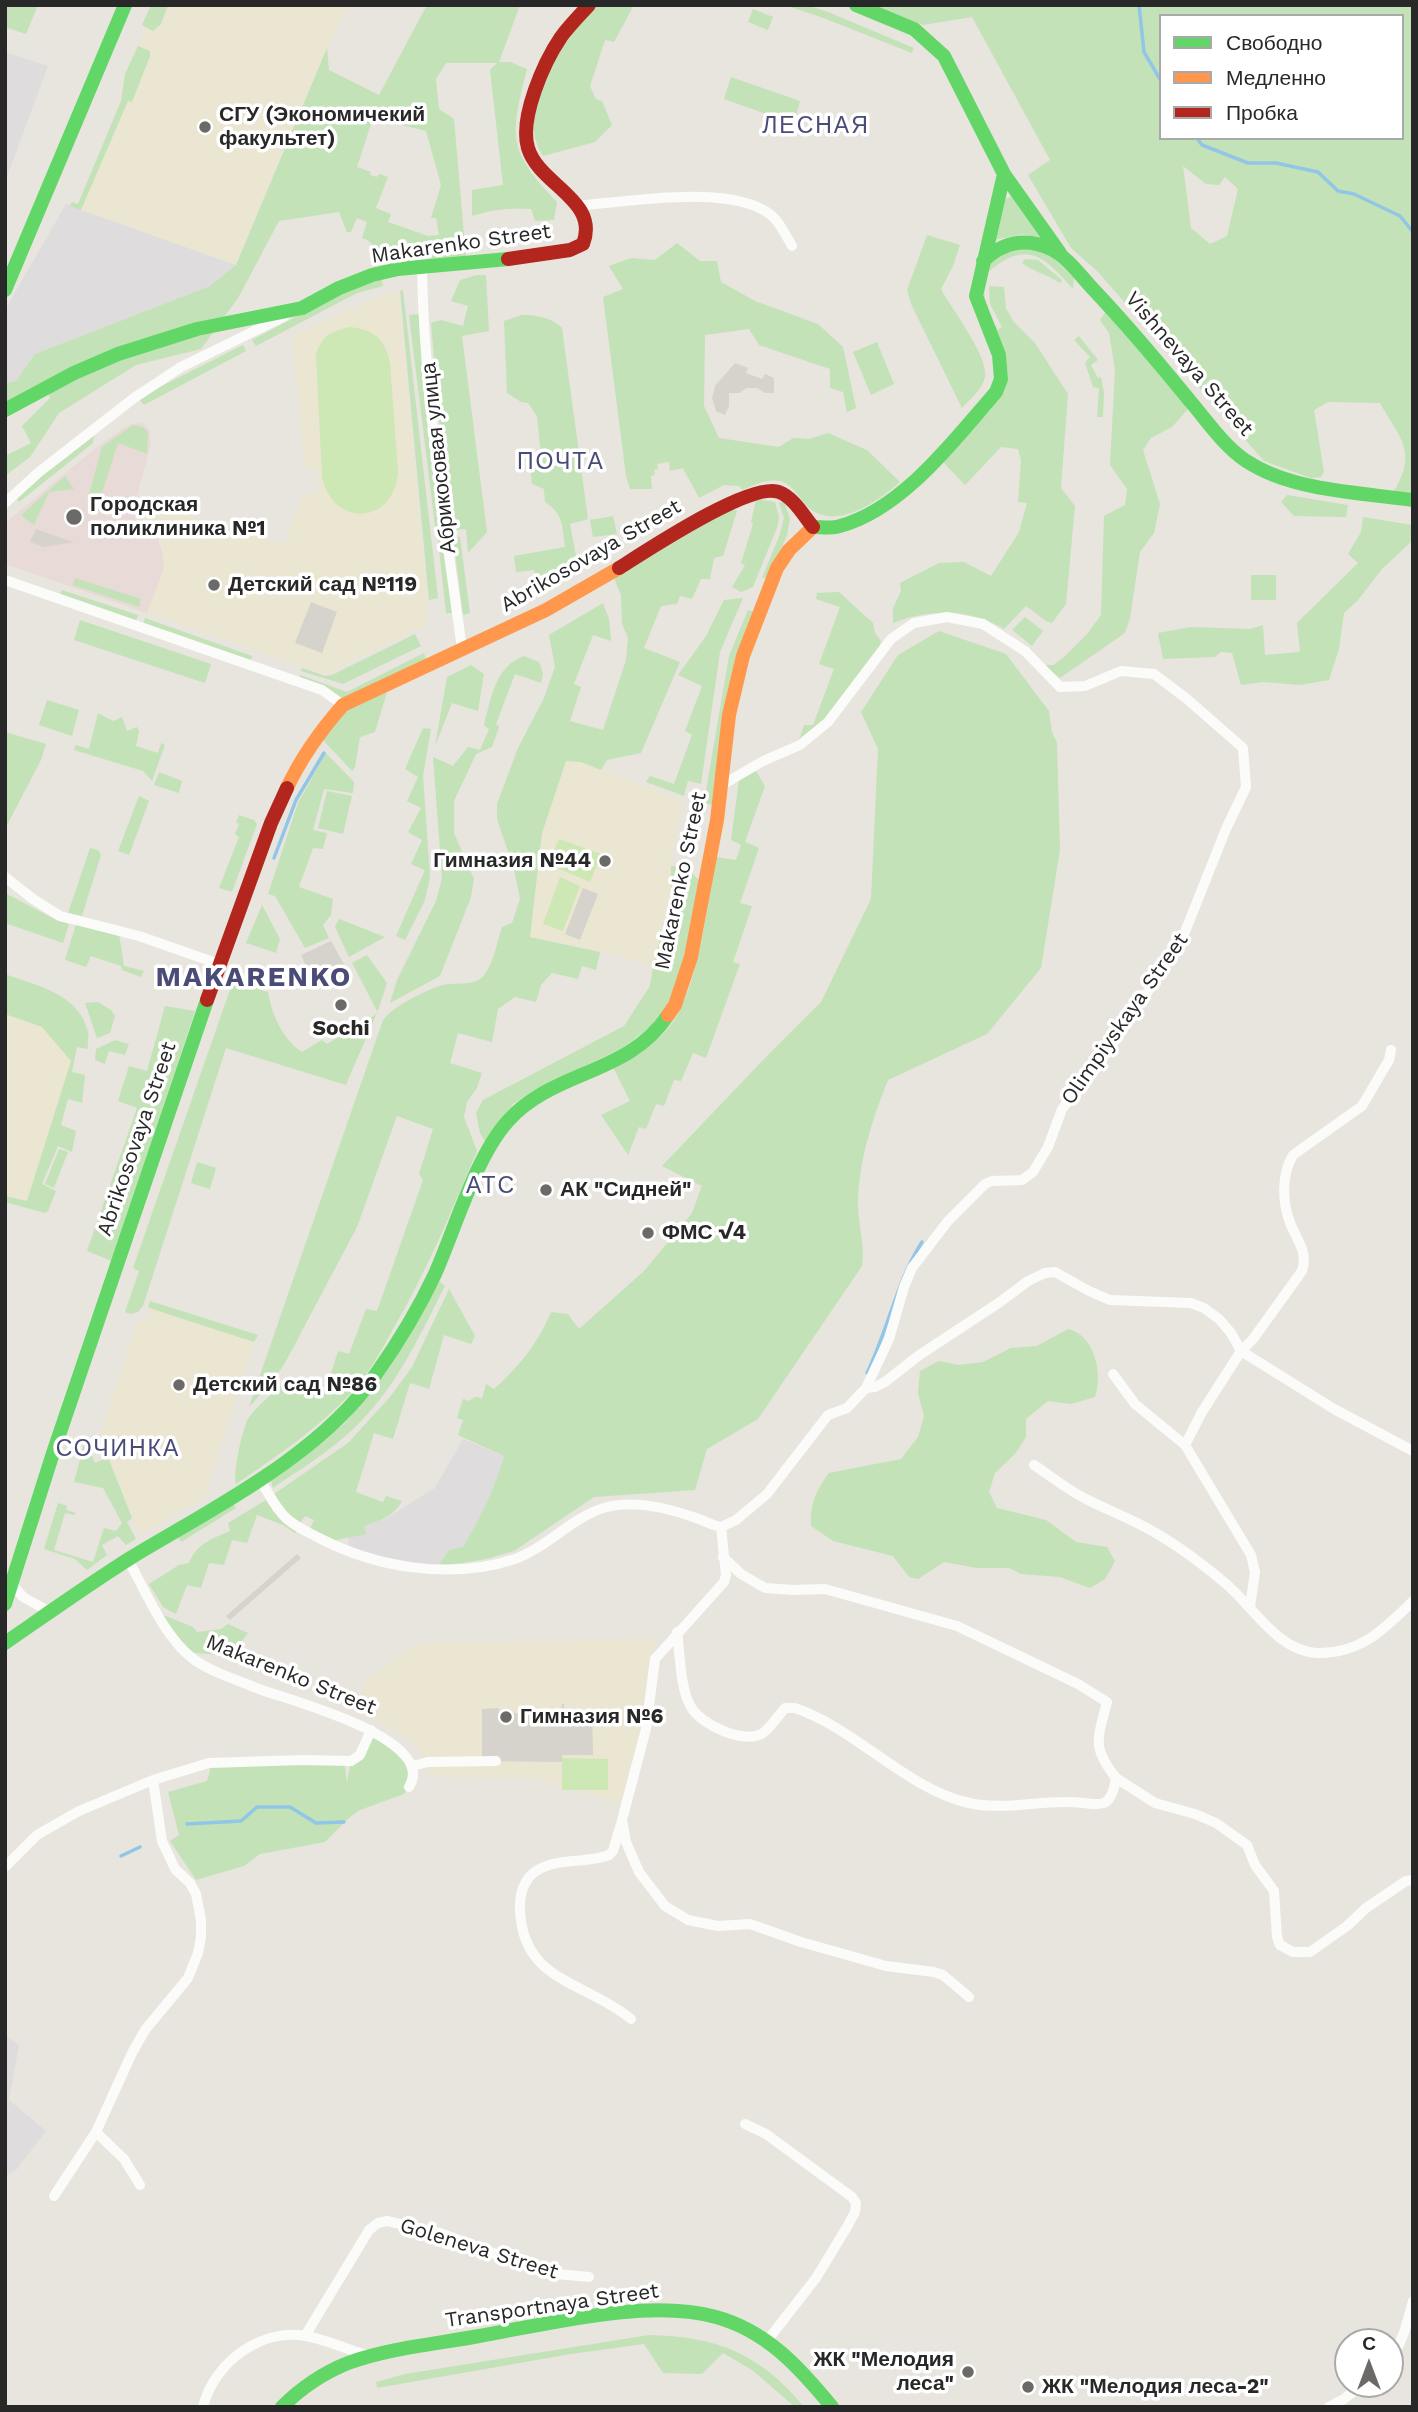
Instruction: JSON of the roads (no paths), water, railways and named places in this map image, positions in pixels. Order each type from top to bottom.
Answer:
[{"type":"street","points":[[5,290],[125,5]]},
{"type":"street","name":"Makarenko Street","points":[[5,410],[118,354],[197,329],[302,308],[369,276],[398,269],[493,262],[570,250],[583,244],[589,230],[585,216],[542,171],[528,149],[526,126],[530,106],[565,30],[589,5]]},
{"type":"street","points":[[856,5],[914,29],[944,56],[1004,174],[1067,263]]},
{"type":"street","points":[[813,527],[834,529],[885,506],[913,482],[1001,384],[1003,366],[978,309],[976,296],[1004,174]]},
{"type":"street","points":[[576,206],[712,196],[746,201],[773,216],[792,246]]},
{"type":"street","points":[[982,261],[993,250],[1005,244],[1031,242],[1047,247],[1067,263]]},
{"type":"street","name":"Vishnevaya Street","points":[[1067,263],[1120,316],[1226,442],[1254,466],[1316,485],[1413,500]]},
{"type":"street","name":"Абрикосовая улица","points":[[422,267],[422,310],[441,491],[462,649]]},
{"type":"street","points":[[5,503],[39,472],[130,401],[181,367],[302,308]]},
{"type":"street","name":"Abrikosovaya Street","points":[[5,1604],[219,964],[283,794],[309,750],[343,705],[546,610],[695,521],[753,494],[780,492],[813,527]]},
{"type":"street","name":"Makarenko Street","points":[[5,1643],[128,1560],[294,1456],[358,1399],[376,1375],[434,1276],[485,1156],[505,1124],[536,1096],[628,1054],[657,1032],[675,1005],[691,957],[722,785],[729,715],[743,656],[777,568],[789,550],[813,527]]},
{"type":"street","points":[[5,580],[313,686],[343,705]]},
{"type":"street","name":"Makarenko Street","points":[[722,785],[763,761],[800,745],[828,722],[891,639],[914,622],[947,617],[984,624],[1015,643],[1060,687],[1085,686],[1121,671],[1154,674],[1243,748]]},
{"type":"street","name":"Olimpiyskaya Street","points":[[722,1527],[736,1520],[767,1494],[828,1416],[847,1408],[866,1388],[888,1339],[904,1287],[922,1252],[948,1221],[985,1184],[992,1181],[1022,1180],[1033,1172],[1048,1147],[1062,1109],[1110,1048],[1181,942],[1226,829],[1247,787],[1243,748]]},
{"type":"street","points":[[5,877],[60,916],[139,936],[219,964]]},
{"type":"street","points":[[1185,1445],[1202,1412],[1241,1350],[1254,1339],[1302,1271],[1305,1252],[1286,1212],[1284,1199],[1287,1165],[1293,1155],[1362,1106],[1389,1059],[1391,1050]]},
{"type":"street","name":"Olimpiyskaya Street","points":[[866,1388],[885,1382],[918,1356],[1028,1281],[1045,1273],[1055,1272],[1088,1292],[1110,1300],[1191,1303],[1205,1308],[1225,1326],[1241,1350],[1334,1409],[1413,1451]]},
{"type":"street","points":[[1113,1374],[1135,1404],[1185,1445],[1251,1555],[1255,1572],[1250,1607]]},
{"type":"street","points":[[1034,1465],[1086,1499],[1139,1524],[1175,1546],[1225,1583],[1268,1628],[1290,1644],[1315,1653],[1342,1651],[1374,1638],[1413,1601]]},
{"type":"street","points":[[260,1479],[287,1519],[340,1549],[406,1567],[457,1570],[515,1558],[542,1546],[587,1516],[608,1507],[624,1505],[658,1508],[722,1527],[726,1575],[724,1582],[655,1659],[646,1729],[613,1851],[609,1855],[553,1864],[534,1872],[522,1890],[522,1932],[542,1966],[615,2006],[631,2019]]},
{"type":"street","points":[[723,1557],[734,1569],[756,1584],[793,1590],[825,1589],[938,1619],[1078,1684],[1108,1702],[1098,1739],[1100,1755],[1116,1778],[1155,1803],[1216,1823],[1247,1845],[1255,1865],[1274,1891],[1280,1945],[1293,1952],[1310,1952],[1322,1941],[1348,1926],[1366,1908],[1406,1881],[1413,1880]]},
{"type":"street","name":"Makarenko Street","points":[[128,1560],[156,1612],[184,1652],[195,1660],[260,1689],[371,1730],[388,1740],[412,1766]]},
{"type":"street","points":[[11,1583],[23,1597],[50,1612]]},
{"type":"street","points":[[677,1632],[691,1707],[700,1718],[739,1736],[754,1736],[763,1732],[785,1708],[795,1708],[856,1741],[930,1788],[981,1806],[1066,1802],[1104,1804],[1113,1796],[1116,1778]]},
{"type":"street","points":[[5,1867],[30,1839],[79,1811],[153,1780],[209,1763],[303,1759],[351,1761],[360,1755],[371,1730]]},
{"type":"street","points":[[409,1787],[414,1773],[412,1766],[428,1762],[496,1761]]},
{"type":"street","points":[[54,2196],[96,2133],[145,2030],[188,1978],[198,1953],[201,1937],[196,1894],[190,1883],[175,1869],[162,1842],[153,1780]]},
{"type":"street","points":[[622,1821],[626,1842],[639,1872],[665,1906],[678,1916],[718,1926],[750,1924],[801,1942],[886,1966],[934,1972],[943,1975],[969,1997]]},
{"type":"street","points":[[746,2124],[766,2134],[852,2197],[856,2203],[848,2227],[816,2278],[767,2341]]},
{"type":"street","points":[[96,2133],[124,2160],[141,2185]]},
{"type":"street","name":"Goleneva Street","points":[[305,2336],[369,2230],[378,2223],[387,2221],[440,2233],[545,2273],[589,2277]]},
{"type":"street","points":[[1404,2332],[1413,2301]]},
{"type":"street","name":"Transportnaya Street","points":[[282,2407],[301,2389],[324,2375],[348,2362],[370,2356],[617,2314],[683,2310],[712,2315],[745,2327],[767,2341],[789,2357],[832,2407]]},
{"type":"street","name":"Transportnaya Street","points":[[203,2407],[218,2374],[237,2355],[261,2342],[280,2336],[305,2336],[370,2356]]},
{"type":"street","points":[[1329,2407],[1345,2398]]},
{"type":"waterway","points":[[1139,5],[1144,52],[1159,78]]},
{"type":"waterway","points":[[1198,140],[1202,145],[1248,163],[1276,163],[1318,172],[1338,191],[1354,194],[1400,216],[1413,232]]},
{"type":"waterway","points":[[274,858],[296,800],[324,753]]},
{"type":"waterway","points":[[867,1373],[905,1274],[922,1242]]},
{"type":"waterway","points":[[187,1824],[241,1821],[257,1807],[290,1807],[316,1823],[344,1822]]},
{"type":"waterway","points":[[121,1856],[140,1847]]},
{"type":"place","name":"СГУ (Экономичекий факультет)","points":[[205,127]]},
{"type":"place","name":"Городская поликлиника №1","points":[[74,517]]},
{"type":"place","name":"Детский сад №119","points":[[214,585]]},
{"type":"place","name":"Гимназия №44","points":[[605,861]]},
{"type":"place","name":"Sochi","points":[[341,1005]]},
{"type":"place","name":"АК \"Сидней\"","points":[[546,1190]]},
{"type":"place","name":"ФМС √4","points":[[648,1233]]},
{"type":"place","name":"Детский сад №86","points":[[179,1385]]},
{"type":"place","name":"Гимназия №6","points":[[506,1717]]},
{"type":"place","name":"ЖК \"Мелодия леса\"","points":[[968,2372]]},
{"type":"place","name":"ЖК \"Мелодия леса-2\"","points":[[1028,2387]]},
{"type":"district","name":"ЛЕСНАЯ","points":[[816,126]]},
{"type":"district","name":"ПОЧТА","points":[[561,462]]},
{"type":"district","name":"MAKARENKO","points":[[254,978]]},
{"type":"district","name":"АТС","points":[[491,1186]]},
{"type":"district","name":"СОЧИНКА","points":[[118,1449]]}]
